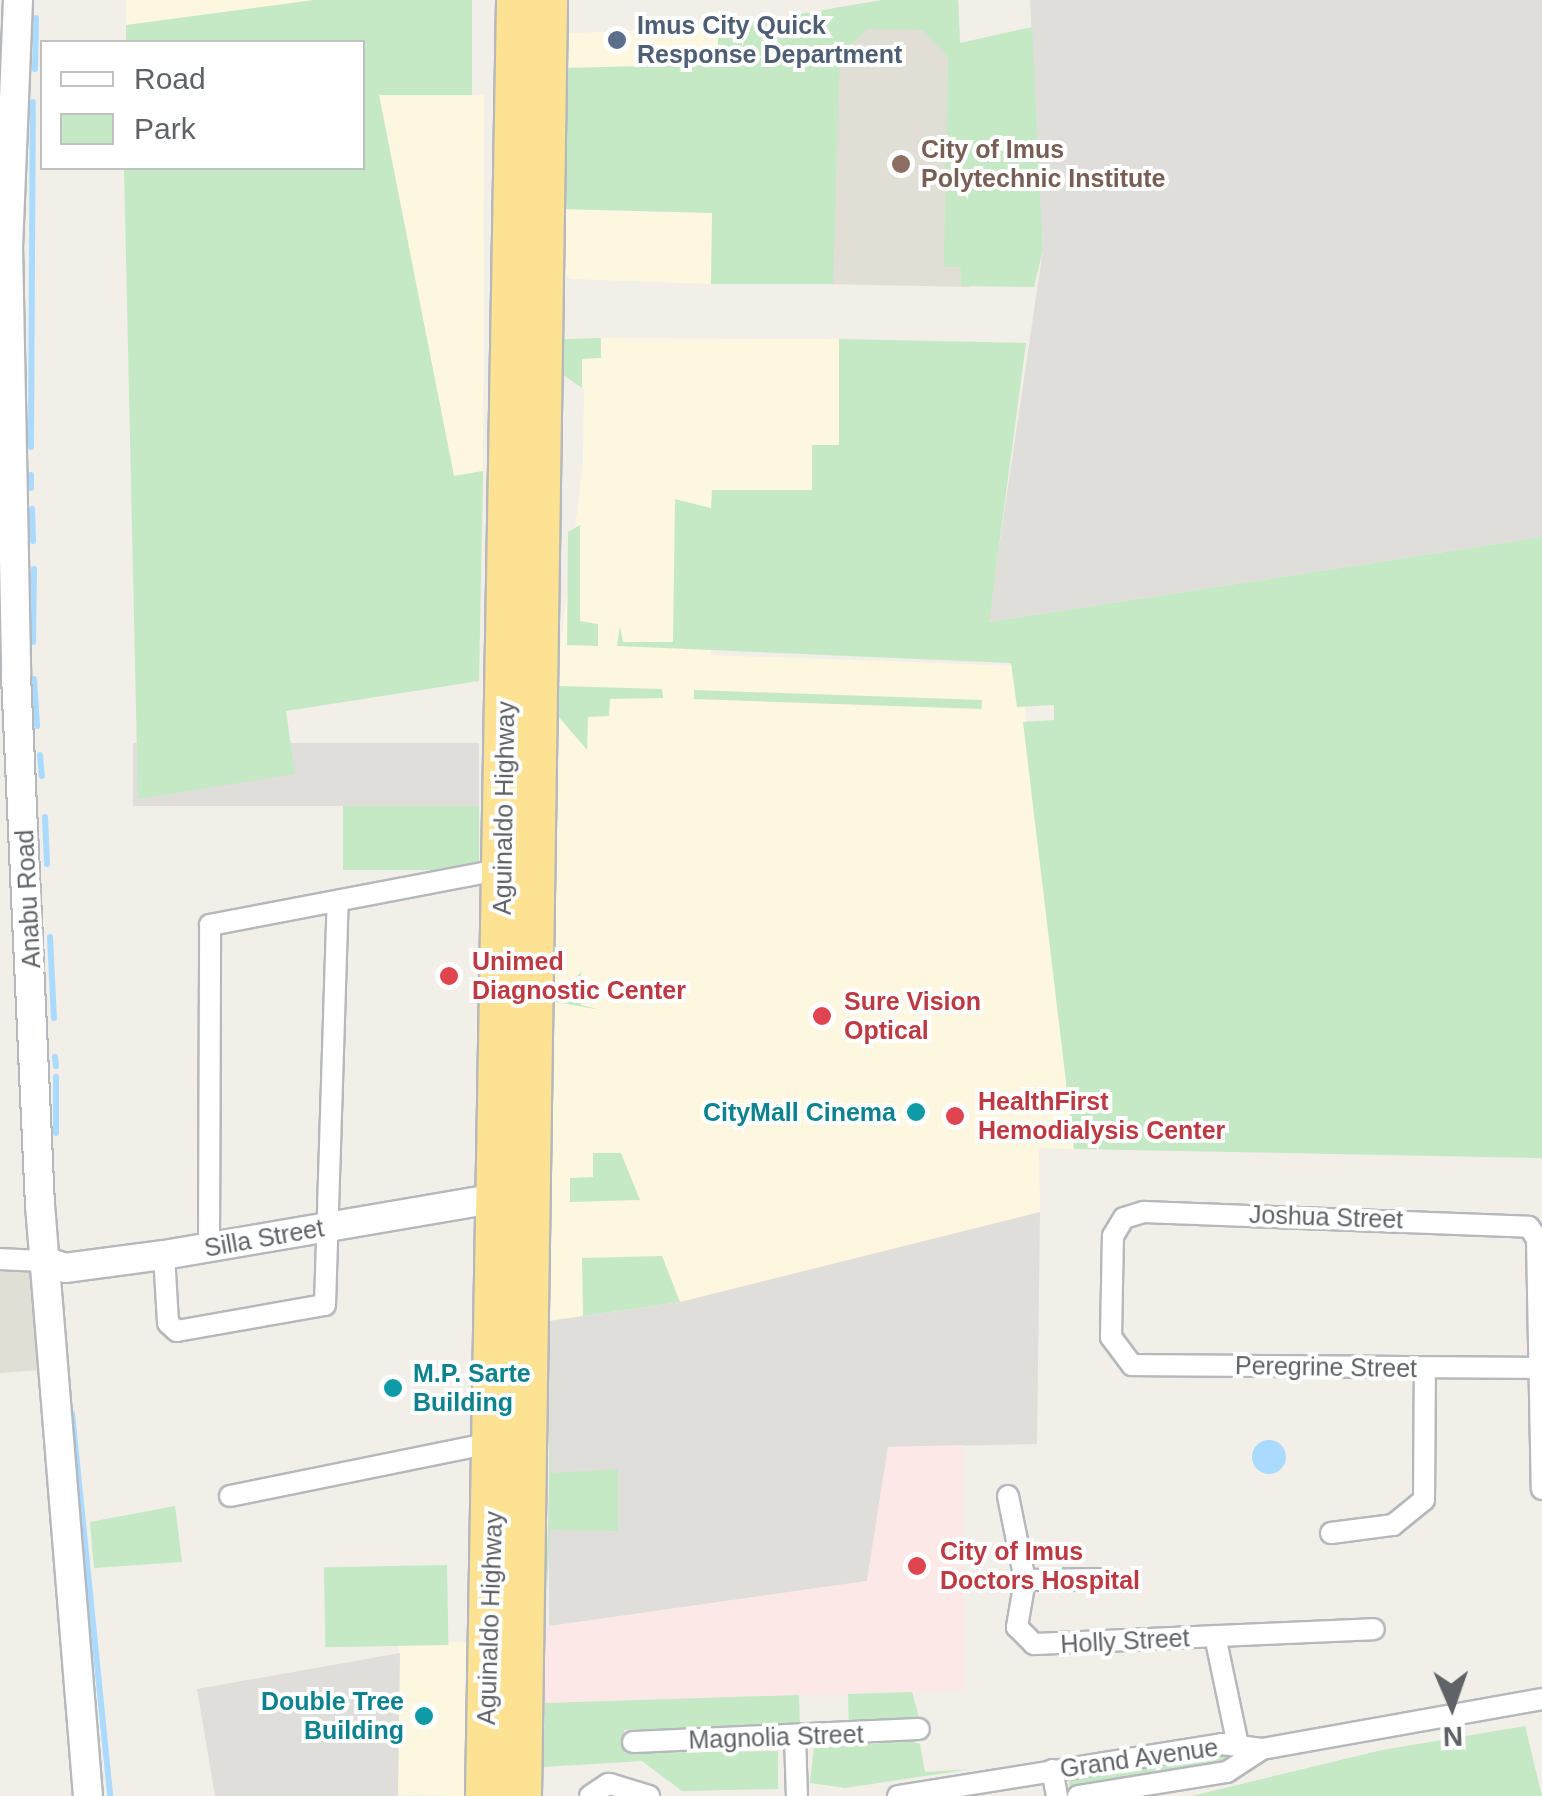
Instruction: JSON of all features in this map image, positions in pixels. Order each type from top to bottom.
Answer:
[{"type":"highway","name":"Aguinaldo Highway","points":[[516,0],[503,869],[514,1195],[522,1796]]},
{"type":"highway","name":"Aguinaldo Highway","points":[[485,1796],[495,1442],[514,1195],[548,0]]},
{"type":"street","name":"Anabu Road","points":[[18,0],[5,343],[44,1261],[88,1796]]},
{"type":"street","points":[[209,1248],[210,925],[503,869]]},
{"type":"street","points":[[164,1255],[167,1317],[177,1331],[325,1304],[338,902]]},
{"type":"street","name":"Silla Street","points":[[0,1259],[44,1261],[64,1268],[209,1248],[514,1195]]},
{"type":"street","name":"Joshua Street","points":[[1116,1356],[1113,1236],[1124,1218],[1529,1227],[1538,1368]]},
{"type":"street","name":"Peregrine Street","points":[[1116,1356],[1132,1366],[1538,1368]]},
{"type":"street","points":[[1332,1533],[1394,1525],[1424,1500],[1424,1368]]},
{"type":"street","points":[[1538,1368],[1539,1489]]},
{"type":"street","points":[[230,1496],[495,1442]]},
{"type":"street","name":"Holly Street","points":[[1008,1496],[1025,1580],[1015,1614],[1034,1644],[1374,1629]]},
{"type":"street","points":[[1025,1580],[1104,1579]]},
{"type":"street","points":[[1215,1636],[1238,1744]]},
{"type":"street","name":"Grand Avenue","points":[[1078,1796],[1227,1772],[1262,1750],[1542,1698]]},
{"type":"street","name":"Magnolia Street","points":[[634,1742],[919,1729]]},
{"type":"street","points":[[795,1737],[797,1796]]},
{"type":"street","name":"Grand Avenue","points":[[898,1796],[1238,1744],[1262,1750]]},
{"type":"street","points":[[1052,1770],[1056,1796]]},
{"type":"street","points":[[590,1796],[609,1784],[650,1796]]},
{"type":"shaded area","points":[[126,0],[314,0],[126,25]]},
{"type":"shaded area","name":"City of Imus Polytechnic Institute","points":[[883,0],[958,0],[970,287],[824,284],[833,8]]},
{"type":"shaded area","points":[[1030,0],[1542,0],[1542,537],[988,622],[1043,250]]},
{"type":"shaded area","points":[[718,28],[719,64],[565,69],[564,33]]},
{"type":"shaded area","points":[[379,94],[484,95],[483,471],[454,477]]},
{"type":"shaded area","points":[[561,209],[713,213],[711,284],[570,279],[561,270]]},
{"type":"shaded area","points":[[562,338],[839,339],[839,446],[812,491],[712,490],[711,655],[1020,666],[1074,1149],[1039,1148],[1040,1212],[680,1302],[549,1321],[560,649],[583,464],[584,389],[559,372]]},
{"type":"shaded area","points":[[133,743],[479,743],[479,806],[133,806]]},
{"type":"shaded area","points":[[1040,1212],[1037,1444],[888,1447],[867,1581],[549,1626],[549,1321],[680,1302]]},
{"type":"shaded area","points":[[32,1271],[40,1370],[0,1373],[0,1272]]},
{"type":"shaded area","name":"City of Imus Doctors Hospital","points":[[963,1445],[964,1690],[545,1703],[545,1627],[867,1581],[888,1447]]},
{"type":"shaded area","name":"Double Tree Building","points":[[399,1641],[467,1642],[464,1796],[396,1795]]},
{"type":"shaded area","points":[[400,1653],[398,1796],[215,1796],[197,1689]]},
{"type":"green space","points":[[314,0],[472,0],[472,95],[379,95],[454,476],[483,471],[479,681],[286,711],[295,774],[138,799],[124,170],[365,170],[365,40],[126,40],[126,25]]},
{"type":"green space","points":[[883,0],[958,0],[960,43],[1032,27],[1043,250],[1034,287],[961,286],[961,267],[944,267],[948,56],[922,30],[868,29],[840,54],[833,284],[711,284],[712,213],[561,209],[564,68],[718,64],[718,28]]},
{"type":"green space","points":[[601,338],[601,358],[582,359],[582,388],[559,372],[560,339]]},
{"type":"green space","points":[[839,339],[1026,343],[989,622],[1542,537],[1542,1158],[1074,1149],[1023,722],[1054,720],[1054,705],[1017,707],[1011,663],[617,646],[620,626],[623,642],[673,642],[675,499],[711,508],[712,490],[812,490],[812,445],[839,445]]},
{"type":"green space","points":[[580,525],[580,621],[598,624],[598,646],[567,645],[568,532]]},
{"type":"green space","points":[[559,686],[662,689],[663,698],[610,699],[609,716],[588,717],[587,750],[558,716]]},
{"type":"green space","points":[[694,690],[982,700],[982,709],[694,699]]},
{"type":"green space","points":[[343,806],[479,806],[479,870],[343,870]]},
{"type":"green space","points":[[581,972],[581,1005],[601,1010],[555,1002]]},
{"type":"green space","points":[[593,1153],[621,1153],[640,1200],[570,1202],[570,1178],[593,1177]]},
{"type":"green space","points":[[662,1256],[680,1302],[583,1316],[582,1258]]},
{"type":"green space","points":[[552,1389],[551,1473],[618,1469],[618,1531],[550,1530],[545,1627]]},
{"type":"green space","points":[[175,1506],[182,1562],[94,1568],[90,1522]]},
{"type":"green space","points":[[447,1565],[448,1645],[325,1647],[324,1567]]},
{"type":"green space","points":[[912,1692],[920,1721],[849,1726],[848,1694]]},
{"type":"green space","points":[[799,1695],[800,1725],[624,1730],[625,1753],[778,1751],[778,1789],[682,1791],[642,1761],[543,1767],[545,1703]]},
{"type":"green space","points":[[1525,1726],[1542,1796],[1192,1796],[1382,1750]]},
{"type":"green space","points":[[910,1741],[920,1744],[925,1772],[972,1769],[845,1788],[810,1783],[814,1748]]},
{"type":"green space","points":[[1230,1753],[1232,1762],[1069,1786],[1069,1779]]},
{"type":"water","points":[[1269,1440],[1281,1445],[1286,1457],[1281,1469],[1269,1474],[1257,1469],[1252,1457],[1257,1445]]},
{"type":"waterway","points":[[35,69],[36,18]]},
{"type":"waterway","points":[[31,447],[33,102]]},
{"type":"waterway","points":[[31,475],[31,488]]},
{"type":"waterway","points":[[32,509],[33,541]]},
{"type":"waterway","points":[[33,642],[34,569]]},
{"type":"waterway","points":[[34,679],[37,726]]},
{"type":"waterway","points":[[40,755],[42,776]]},
{"type":"waterway","points":[[45,817],[47,864]]},
{"type":"waterway","points":[[50,937],[54,1018]]},
{"type":"waterway","points":[[55,1057],[56,1066]]},
{"type":"waterway","points":[[56,1077],[56,1133]]},
{"type":"waterway","points":[[72,1413],[110,1796]]},
{"type":"place","name":"Imus City Quick Response Department","points":[[617,40]]},
{"type":"place","name":"City of Imus Polytechnic Institute","points":[[901,164]]},
{"type":"place","name":"Unimed Diagnostic Center","points":[[449,976]]},
{"type":"place","name":"Sure Vision Optical","points":[[822,1016]]},
{"type":"place","name":"CityMall Cinema","points":[[916,1112]]},
{"type":"place","name":"HealthFirst Hemodialysis Center","points":[[955,1116]]},
{"type":"place","name":"M.P. Sarte Building","points":[[393,1388]]},
{"type":"place","name":"City of Imus Doctors Hospital","points":[[917,1566]]},
{"type":"place","name":"Double Tree Building","points":[[424,1716]]}]
